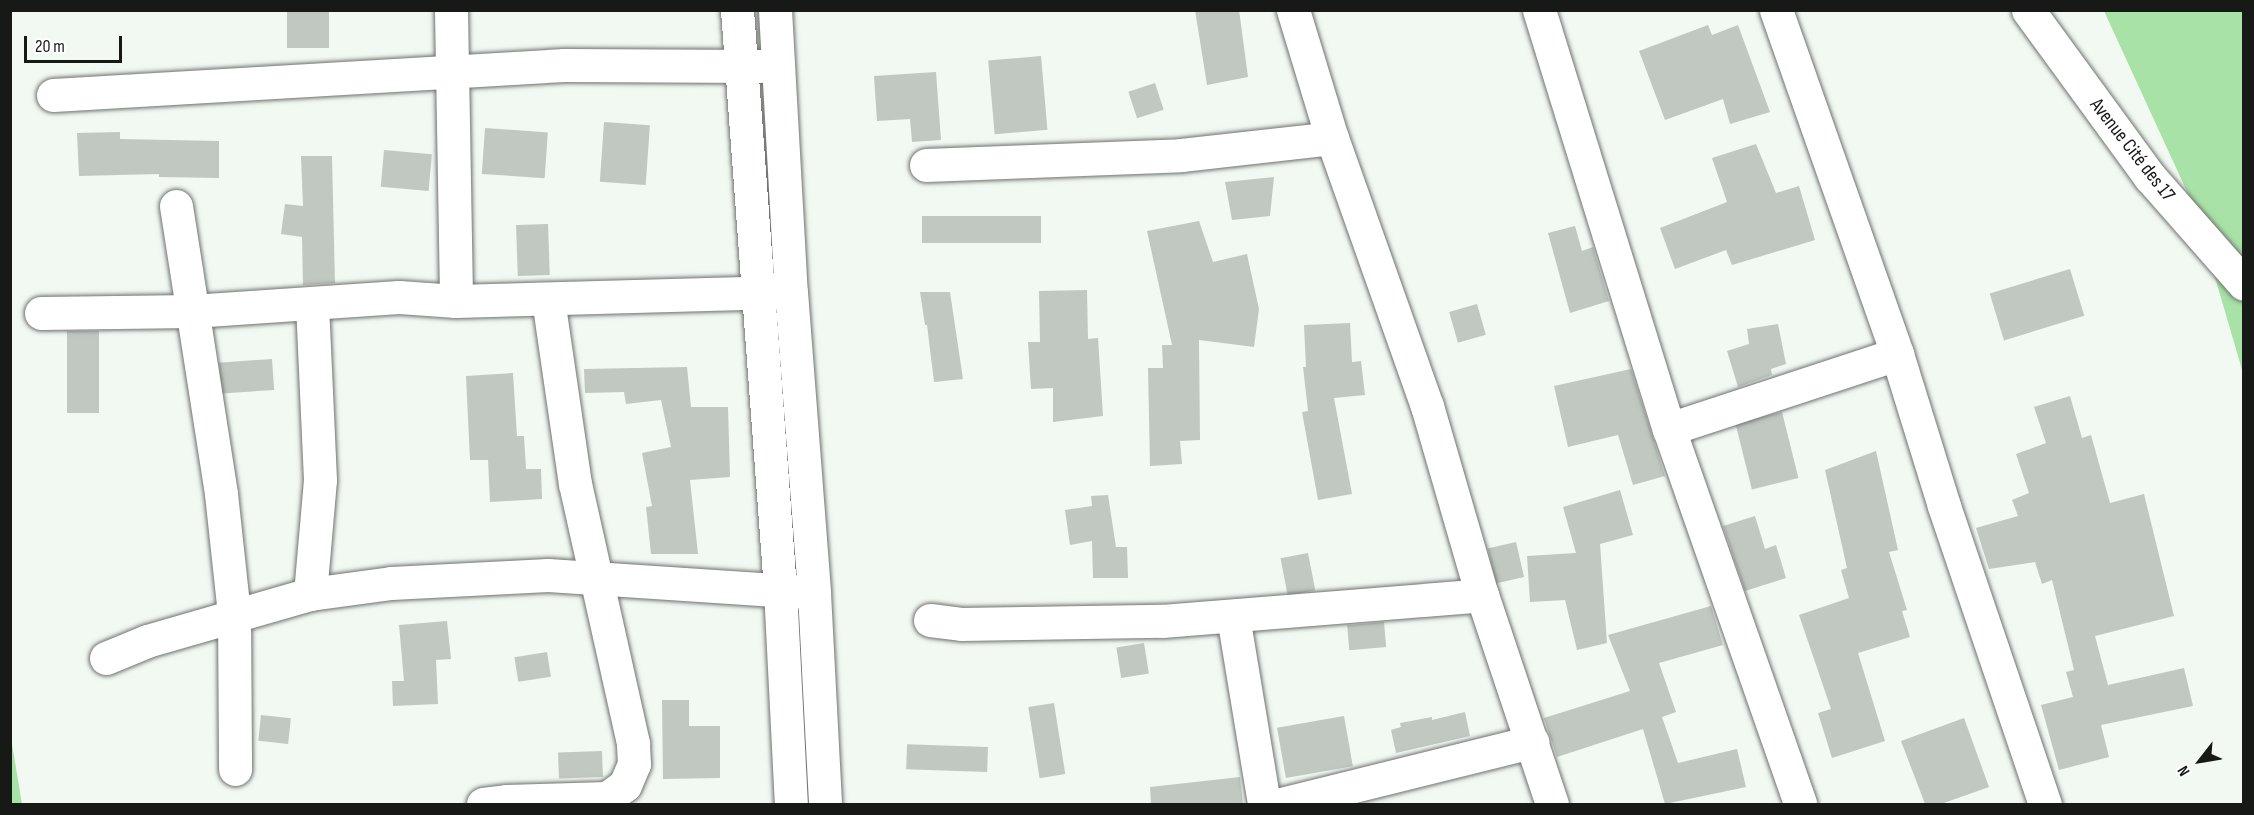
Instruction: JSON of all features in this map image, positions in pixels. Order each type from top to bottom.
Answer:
[{"type":"street","points":[[451,10],[456,301]]},
{"type":"street","points":[[737,10],[780,590],[791,804]]},
{"type":"street","points":[[776,10],[791,292],[814,593],[825,804]]},
{"type":"street","points":[[1293,10],[1332,138],[1427,406],[1482,595],[1552,804]]},
{"type":"street","points":[[1539,10],[1670,429],[1800,804]]},
{"type":"street","points":[[1776,10],[1897,354],[1944,506],[2045,804]]},
{"type":"street","name":"Avenue Cité des 17","points":[[2028,10],[2150,177],[2244,284]]},
{"type":"street","points":[[53,95],[564,65],[740,64],[780,68]]},
{"type":"street","points":[[926,165],[1181,154],[1332,138]]},
{"type":"street","points":[[176,207],[221,494],[234,614],[235,769]]},
{"type":"street","points":[[41,313],[192,311],[399,297],[456,301],[548,300],[791,292]]},
{"type":"street","points":[[483,804],[506,801],[607,798],[625,785],[634,764],[633,743],[575,484],[548,300]]},
{"type":"street","points":[[310,594],[320,480],[312,304]]},
{"type":"street","points":[[1670,429],[1897,354]]},
{"type":"street","points":[[106,658],[147,641],[234,614],[310,594],[391,583],[548,575],[814,593]]},
{"type":"street","points":[[930,620],[961,624],[1162,621],[1482,595]]},
{"type":"street","points":[[1233,616],[1264,804]]},
{"type":"street","points":[[1281,804],[1533,742]]},
{"type":"green space","points":[[2104,11],[2243,11],[2243,373],[2195,209]]},
{"type":"green space","points":[[10,730],[12,744],[22,804],[11,804]]},
{"type":"building","points":[[287,10],[329,10],[329,48],[287,48]]},
{"type":"building","points":[[1195,10],[1239,10],[1248,77],[1207,85]]},
{"type":"building","points":[[1708,25],[1712,35],[1738,25],[1770,112],[1730,124],[1723,99],[1665,120],[1639,51]]},
{"type":"building","points":[[1041,56],[1047,130],[995,134],[988,61]]},
{"type":"building","points":[[936,72],[941,140],[912,142],[910,119],[877,121],[874,76]]},
{"type":"building","points":[[1155,83],[1164,110],[1137,118],[1128,92]]},
{"type":"building","points":[[604,122],[650,125],[646,185],[600,182]]},
{"type":"building","points":[[485,128],[548,132],[545,178],[482,174]]},
{"type":"building","points":[[120,132],[120,139],[219,141],[219,178],[159,177],[159,174],[79,176],[77,133]]},
{"type":"building","points":[[1756,144],[1776,193],[1799,186],[1815,240],[1732,265],[1726,250],[1675,269],[1660,228],[1727,202],[1712,158]]},
{"type":"building","points":[[384,150],[432,154],[429,191],[381,187]]},
{"type":"building","points":[[301,156],[332,156],[335,283],[303,285],[302,237],[281,234],[285,204],[303,206]]},
{"type":"building","points":[[1274,177],[1270,216],[1232,220],[1225,182]]},
{"type":"building","points":[[922,216],[1041,216],[1041,243],[922,243]]},
{"type":"building","points":[[1199,221],[1213,262],[1247,254],[1259,309],[1254,347],[1199,340],[1200,440],[1180,441],[1182,464],[1150,466],[1148,368],[1163,368],[1162,345],[1172,345],[1147,231]]},
{"type":"building","points":[[548,224],[550,275],[518,276],[516,225]]},
{"type":"building","points":[[1575,226],[1582,251],[1593,247],[1609,301],[1570,313],[1548,233]]},
{"type":"building","points":[[2070,269],[2084,316],[2004,340],[1990,294]]},
{"type":"building","points":[[1087,290],[1088,339],[1098,338],[1103,416],[1053,422],[1053,388],[1031,389],[1028,342],[1040,342],[1039,291]]},
{"type":"building","points":[[920,292],[950,292],[963,379],[934,382],[927,325],[925,325]]},
{"type":"building","points":[[1477,304],[1486,335],[1458,343],[1449,312]]},
{"type":"building","points":[[1350,323],[1352,362],[1361,361],[1365,395],[1334,398],[1352,494],[1318,500],[1302,412],[1308,411],[1303,367],[1306,367],[1304,325]]},
{"type":"building","points":[[1778,324],[1786,364],[1771,369],[1772,375],[1738,387],[1727,351],[1749,344],[1747,329]]},
{"type":"building","points":[[67,331],[99,331],[99,413],[67,413]]},
{"type":"building","points":[[272,359],[274,390],[221,394],[219,363]]},
{"type":"building","points":[[687,367],[691,407],[728,407],[730,477],[690,480],[698,554],[651,554],[646,507],[652,506],[642,453],[671,447],[661,400],[626,404],[624,392],[585,393],[584,369]]},
{"type":"building","points":[[1631,369],[1665,476],[1633,485],[1618,435],[1568,447],[1554,386]]},
{"type":"building","points":[[513,373],[517,436],[524,436],[526,469],[541,469],[542,499],[490,502],[488,460],[470,460],[466,376]]},
{"type":"building","points":[[2070,396],[2082,438],[2091,435],[2110,503],[2144,494],[2174,616],[2095,636],[2108,685],[2184,668],[2193,706],[2101,725],[2109,757],[2059,770],[2041,705],[2073,697],[2066,672],[2074,670],[2052,580],[2042,584],[2035,562],[1989,569],[1976,528],[2018,516],[2012,500],[2029,493],[2016,454],[2046,443],[2034,407]]},
{"type":"building","points":[[1782,412],[1798,478],[1752,490],[1735,424]]},
{"type":"building","points":[[1876,451],[1898,550],[1889,552],[1907,610],[1902,611],[1910,637],[1858,653],[1885,741],[1832,758],[1818,713],[1831,709],[1799,615],[1849,598],[1841,570],[1847,568],[1825,470]]},
{"type":"building","points":[[1620,490],[1633,535],[1600,544],[1607,643],[1577,650],[1565,600],[1530,602],[1527,556],[1576,553],[1563,507]]},
{"type":"building","points":[[1108,495],[1116,547],[1127,547],[1128,578],[1093,578],[1092,541],[1070,545],[1065,510],[1092,506],[1091,496]]},
{"type":"building","points":[[1755,516],[1765,549],[1776,545],[1786,578],[1745,591],[1723,526]]},
{"type":"building","points":[[1516,542],[1524,577],[1496,584],[1488,549]]},
{"type":"building","points":[[1308,553],[1315,590],[1288,596],[1281,558]]},
{"type":"building","points":[[1711,606],[1723,645],[1659,663],[1676,712],[1662,717],[1678,763],[1737,749],[1746,787],[1665,804],[1643,729],[1557,757],[1544,718],[1630,691],[1608,635]]},
{"type":"building","points":[[447,621],[451,659],[436,660],[438,704],[393,706],[392,681],[404,681],[399,625]]},
{"type":"building","points":[[1384,622],[1386,647],[1349,650],[1347,625]]},
{"type":"building","points":[[1144,643],[1149,674],[1121,678],[1116,647]]},
{"type":"building","points":[[547,652],[551,677],[518,682],[514,657]]},
{"type":"building","points":[[662,700],[689,700],[689,726],[720,726],[720,778],[663,779]]},
{"type":"building","points":[[1054,703],[1065,774],[1040,778],[1028,707]]},
{"type":"building","points":[[1465,712],[1470,736],[1396,753],[1391,730],[1401,727],[1400,723],[1432,717],[1432,720]]},
{"type":"building","points":[[261,715],[291,718],[288,744],[258,741]]},
{"type":"building","points":[[1344,716],[1353,766],[1286,778],[1277,728]]},
{"type":"building","points":[[1964,718],[1989,787],[1941,804],[1925,804],[1901,741]]},
{"type":"building","points":[[907,744],[988,747],[987,772],[906,769]]},
{"type":"building","points":[[602,751],[603,777],[559,779],[558,753]]},
{"type":"building","points":[[1240,777],[1243,804],[1151,804],[1150,787]]}]
